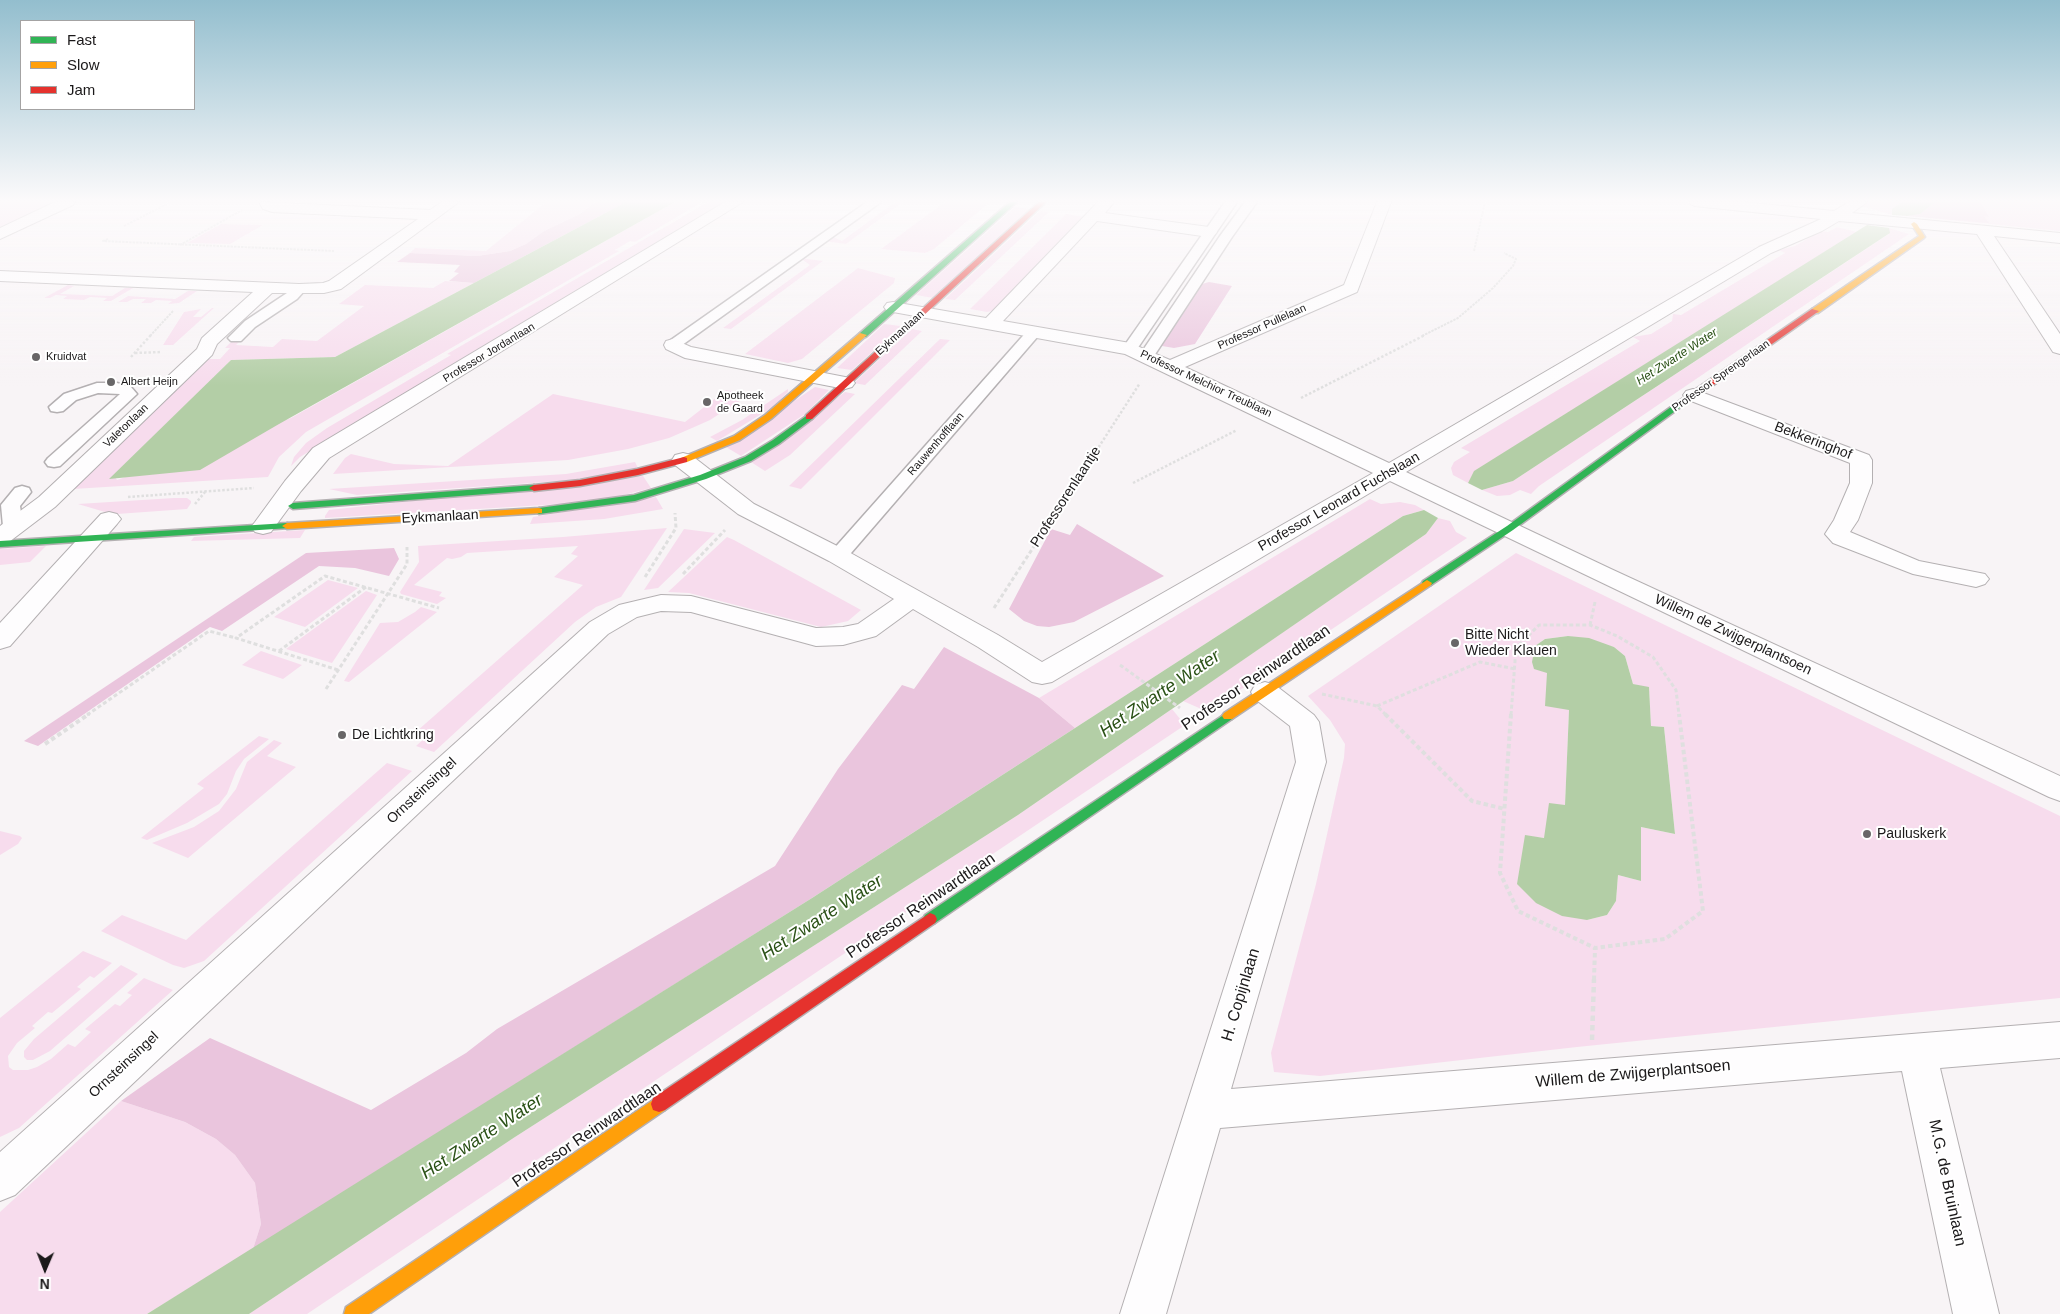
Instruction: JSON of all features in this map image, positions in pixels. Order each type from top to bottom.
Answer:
[{"type":"main road","name":"Eykmanlaan","points":[[9,531],[266,514],[495,492],[580,483],[638,472],[683,460],[737,438],[768,417],[818,376],[944,263]]},
{"type":"main road","name":"Eykmanlaan","points":[[266,514],[554,510],[635,498],[703,477],[748,459],[805,421],[977,263]]},
{"type":"main road","name":"Professor Sprengerlaan","points":[[1510,528],[1693,395],[1884,263]]},
{"type":"main road","name":"Professor Reinwardtlaan","points":[[353,1314],[1271,688],[1510,528]]},
{"type":"street","points":[[0,276],[299,289],[324,288],[335,285],[365,263]]},
{"type":"street","name":"Professor Jordanlaan","points":[[266,514],[321,452],[635,263]]},
{"type":"street","points":[[990,324],[1048,263]]},
{"type":"street","name":"Professor Pullelaan","points":[[1151,358],[1351,288],[1360,263]]},
{"type":"street","name":"Professor Leonard Fuchslaan","points":[[912,598],[1042,674],[1398,476],[1744,263]]},
{"type":"street","points":[[2004,263],[2060,348]]},
{"type":"street","name":"Valetonlaan","points":[[9,531],[47,502],[200,356],[205,351],[209,342],[267,288]]},
{"type":"street","name":"Professor Melchior Treublaan","points":[[893,308],[1034,332],[1151,358],[1270,413],[1398,476]]},
{"type":"street","points":[[673,345],[685,352],[818,376],[845,383]]},
{"type":"street","name":"Bekkeringhof","points":[[1693,395],[1861,460],[1861,483],[1846,520],[1837,534],[1842,538],[1913,567],[1976,579]]},
{"type":"street","points":[[683,460],[746,509],[838,556],[912,598]]},
{"type":"street","name":"Willem de Zwijgerplantsoen","points":[[1398,476],[2060,789]]},
{"type":"street","points":[[0,640],[103,524]]},
{"type":"street","name":"Ornsteinsingel","points":[[0,1180],[599,628],[640,608],[660,603],[691,604],[816,637],[843,636],[867,630],[912,598]]},
{"type":"street","name":"H. Copijnlaan","points":[[1142,1314],[1311,762],[1304,722],[1271,688]]},
{"type":"street","name":"Willem de Zwijgerplantsoen","points":[[1206,1110],[2060,1040]]},
{"type":"street","name":"M.G. de Bruinlaan","points":[[1918,1051],[1976,1314]]},
{"type":"lane","points":[[673,345],[788,263]]},
{"type":"lane","points":[[1151,358],[1195,263]]},
{"type":"lane","points":[[1151,358],[1209,263]]},
{"type":"lane","points":[[236,338],[250,324],[292,296],[299,289]]},
{"type":"lane","name":"Rauwenhofflaan","points":[[838,556],[1034,332]]},
{"type":"lane","points":[[54,462],[129,394],[125,390],[117,388],[96,388],[70,397],[57,407]]},
{"type":"lane","points":[[9,531],[10,506],[22,492]]},
{"type":"path","points":[[1133,484],[1458,318],[1493,288],[1515,263]]},
{"type":"path","points":[[131,357],[167,315],[214,285]]},
{"type":"path","name":"Professorenlaantje","points":[[976,635],[1151,358]]},
{"type":"path","points":[[205,492],[263,488]]},
{"type":"path","points":[[675,511],[676,528],[634,593],[640,608],[727,529]]},
{"type":"path","points":[[326,689],[407,564],[407,546]]},
{"type":"path","points":[[236,638],[325,576],[439,608]]},
{"type":"path","points":[[278,651],[366,587]]},
{"type":"path","points":[[1590,625],[1617,636],[1653,657],[1676,690],[1703,911],[1665,940],[1595,948],[1518,911],[1500,873],[1514,669],[1516,648],[1539,626],[1590,625]]},
{"type":"path","points":[[45,744],[209,631],[338,670]]},
{"type":"path","points":[[1271,688],[1377,706],[1480,662],[1514,669]]},
{"type":"path","points":[[1144,681],[1180,707]]},
{"type":"path","points":[[1377,706],[1472,801],[1505,810]]},
{"type":"path","points":[[1591,1078],[1595,948]]},
{"type":"shaded area","points":[[425,263],[511,263],[474,283],[449,281],[459,273],[454,272],[460,265]]},
{"type":"shaded area","points":[[566,263],[598,263],[306,432],[279,457],[268,477],[73,489],[204,359],[220,359],[230,348],[225,348],[232,341],[240,341],[236,345],[273,347],[282,339],[317,341],[364,306],[339,304],[365,285],[433,288],[445,281],[474,283],[335,357],[231,360],[114,475],[117,480],[291,418]]},
{"type":"shaded area","points":[[603,263],[623,263],[300,457],[291,466],[294,457],[306,443],[327,428],[451,355],[447,354]]},
{"type":"shaded area","points":[[808,263],[820,263],[731,329],[723,328],[810,265]]},
{"type":"shaded area","points":[[952,263],[971,263],[933,298],[916,295]]},
{"type":"shaded area","points":[[984,263],[994,263],[955,300],[945,299]]},
{"type":"shaded area","points":[[1016,263],[1041,263],[996,310],[987,312],[970,309]]},
{"type":"shaded area","points":[[1768,263],[1807,263],[1475,471],[1468,483],[1453,475],[1451,468],[1454,462],[1470,452],[1461,448],[1640,341],[1633,337],[1651,334],[1672,321],[1673,314],[1681,315]]},
{"type":"shaded area","points":[[1844,263],[1866,263],[1539,486],[1531,494],[1520,490],[1510,495],[1497,496],[1482,490],[1513,481]]},
{"type":"shaded area","points":[[858,268],[895,278],[894,283],[802,359],[788,363],[745,354]]},
{"type":"shaded area","points":[[1209,282],[1232,286],[1195,344],[1174,348],[1156,345],[1195,286]]},
{"type":"shaded area","points":[[68,285],[74,286],[60,294],[112,296],[125,288],[133,288],[111,301],[103,301],[107,298],[90,297],[84,300],[63,299],[67,296],[56,295],[44,298]]},
{"type":"shaded area","points":[[188,291],[197,291],[179,303],[168,304],[172,301],[156,300],[151,303],[141,303],[146,299],[118,302],[128,296],[175,299]]},
{"type":"shaded area","points":[[214,308],[173,345],[163,345],[184,312],[201,309],[193,317],[201,317]]},
{"type":"shaded area","points":[[884,324],[901,326],[852,370],[837,368]]},
{"type":"shaded area","points":[[912,329],[922,331],[865,385],[854,383]]},
{"type":"shaded area","points":[[940,339],[950,340],[801,489],[789,486]]},
{"type":"shaded area","points":[[815,387],[829,390],[805,414],[741,456],[726,447]]},
{"type":"shaded area","points":[[788,389],[788,392],[773,407],[717,441],[710,437],[742,420]]},
{"type":"shaded area","points":[[726,390],[749,395],[710,420],[669,438],[628,449],[568,460],[333,474],[345,458],[351,454],[394,464],[448,466],[553,394],[685,422]]},
{"type":"shaded area","points":[[845,392],[855,394],[790,455],[765,471],[751,462]]},
{"type":"shaded area","points":[[635,462],[638,468],[576,480],[357,495],[329,489],[566,474]]},
{"type":"shaded area","points":[[643,476],[651,488],[620,496],[562,504],[325,518],[329,510]]},
{"type":"shaded area","points":[[656,497],[663,509],[604,519],[530,524],[533,517]]},
{"type":"shaded area","points":[[187,498],[191,503],[187,509],[103,515],[105,512],[78,504]]},
{"type":"shaded area","points":[[1370,499],[1381,504],[1400,502],[1415,505],[1424,510],[1403,516],[1075,728],[1039,698]]},
{"type":"shaded area","points":[[1438,518],[1450,521],[1456,532],[1467,538],[1264,675],[1206,711],[1183,701],[1426,534]]},
{"type":"shaded area","points":[[1077,524],[1164,576],[1074,622],[1049,627],[1037,626],[1024,621],[1009,609],[1051,529],[1070,535]]},
{"type":"shaded area","points":[[667,528],[621,597],[596,607],[575,622],[434,752],[416,746],[427,736],[417,731],[583,585],[554,577],[578,556],[571,554],[578,546],[467,553],[461,557],[447,558],[414,585],[442,592],[439,596],[446,598],[437,604],[401,594],[400,592],[419,562],[418,546]]},
{"type":"shaded area","points":[[684,529],[715,533],[658,588],[644,590]]},
{"type":"shaded area","points":[[305,530],[300,538],[191,541],[194,537]]},
{"type":"shaded area","points":[[727,537],[861,610],[848,621],[821,627],[689,593],[668,592]]},
{"type":"shaded area","points":[[46,546],[30,562],[0,565],[0,549]]},
{"type":"shaded area","points":[[394,548],[399,559],[389,576],[355,568],[319,566],[222,631],[210,627],[38,746],[24,741],[306,553]]},
{"type":"shaded area","points":[[1516,553],[2060,816],[2060,998],[1577,1047],[1320,1076],[1274,1072],[1271,1053],[1316,884],[1344,758],[1345,744],[1330,720],[1308,696]],"holes":[[[1568,636],[1614,647],[1625,656],[1633,684],[1649,688],[1651,726],[1664,727],[1675,834],[1641,827],[1641,881],[1618,875],[1616,901],[1607,915],[1587,920],[1525,836],[1544,838],[1565,806],[1569,710],[1547,673],[1535,646],[1545,639]]]},
{"type":"shaded area","points":[[328,580],[358,588],[305,627],[274,617]]},
{"type":"shaded area","points":[[366,591],[377,595],[332,663],[286,649]]},
{"type":"shaded area","points":[[421,607],[437,612],[349,682],[344,681],[380,623],[398,622]]},
{"type":"shaded area","points":[[944,647],[1039,698],[1075,728],[812,898],[253,1249],[261,1224],[255,1183],[235,1155],[216,1139],[185,1122],[121,1101],[210,1038],[371,1110],[466,1053],[497,1029],[775,866],[838,769],[902,685],[914,689]]},
{"type":"shaded area","points":[[261,651],[302,665],[283,679],[242,665]]},
{"type":"shaded area","points":[[1172,709],[1185,725],[307,1314],[249,1314],[515,1137],[1018,815]]},
{"type":"shaded area","points":[[259,736],[269,739],[244,759],[236,771],[227,794],[219,804],[187,823],[147,840],[141,838],[204,788],[197,784]]},
{"type":"shaded area","points":[[274,740],[282,743],[267,756],[296,767],[188,858],[152,843],[194,827],[219,811],[236,789],[247,762]]},
{"type":"shaded area","points":[[387,763],[412,771],[204,961],[184,968],[173,965],[101,931],[122,915],[186,940]]},
{"type":"shaded area","points":[[0,831],[22,838],[18,844],[0,855]]},
{"type":"shaded area","points":[[83,951],[112,963],[94,978],[90,976],[77,987],[81,989],[52,1013],[48,1012],[32,1026],[35,1028],[17,1043],[8,1056],[9,1067],[13,1070],[28,1070],[37,1067],[51,1059],[68,1044],[75,1047],[91,1032],[85,1029],[115,1004],[120,1006],[132,995],[127,993],[144,978],[173,990],[19,1128],[0,1137],[0,1018]]},
{"type":"shaded area","points":[[121,965],[138,974],[50,1051],[33,1060],[27,1060],[24,1057],[24,1051],[34,1039]]},
{"type":"shaded area","points":[[121,1101],[185,1122],[216,1139],[235,1155],[255,1183],[261,1224],[253,1249],[147,1314],[0,1314],[0,1212]]},
{"type":"water","points":[[511,263],[566,263],[200,470],[109,479],[231,360],[335,357]]},
{"type":"water","name":"Het Zwarte Water","points":[[1806,263],[1844,263],[1513,481],[1482,490],[1468,483],[1474,471]]},
{"type":"water","name":"Het Zwarte Water","points":[[1424,510],[1438,518],[1426,534],[1018,815],[515,1137],[249,1314],[147,1314],[812,898],[1403,516]]},
{"type":"water","points":[[1568,636],[1589,638],[1614,647],[1625,656],[1633,684],[1649,687],[1651,726],[1664,727],[1675,834],[1641,827],[1641,881],[1618,875],[1616,901],[1607,915],[1587,920],[1562,916],[1536,903],[1517,884],[1525,835],[1544,838],[1549,803],[1565,805],[1569,710],[1545,706],[1547,673],[1534,669],[1532,662],[1535,646],[1545,639]]},
{"type":"traffic: fast","points":[[863,335],[944,263]]},
{"type":"traffic: fast","points":[[1427,583],[1510,528],[1689,398]]},
{"type":"traffic: fast","points":[[539,511],[635,498],[703,477],[748,459],[776,442],[809,417]]},
{"type":"traffic: fast","points":[[293,506],[534,488]]},
{"type":"traffic: fast","points":[[0,544],[287,526]]},
{"type":"traffic: fast","points":[[930,919],[1228,716]]},
{"type":"traffic: slow","points":[[1815,311],[1884,263]]},
{"type":"traffic: slow","points":[[684,460],[737,438],[768,417],[863,335]]},
{"type":"traffic: slow","points":[[287,526],[539,511]]},
{"type":"traffic: slow","points":[[1228,716],[1427,583]]},
{"type":"traffic: slow","points":[[353,1314],[659,1104]]},
{"type":"traffic: jam","points":[[809,417],[976,263]]},
{"type":"traffic: jam","points":[[1689,398],[1815,311]]},
{"type":"traffic: jam","points":[[534,488],[580,483],[638,472],[684,460]]},
{"type":"traffic: jam","points":[[659,1104],[930,919]]},
{"type":"place","name":"Kruidvat","points":[[36,357]]},
{"type":"place","name":"Albert Heijn","points":[[111,382]]},
{"type":"place","name":"Apotheek de Gaard","points":[[707,402]]},
{"type":"place","name":"Bitte Nicht Wieder Klauen","points":[[1455,643]]},
{"type":"place","name":"De Lichtkring","points":[[342,735]]},
{"type":"place","name":"Pauluskerk","points":[[1867,834]]}]
